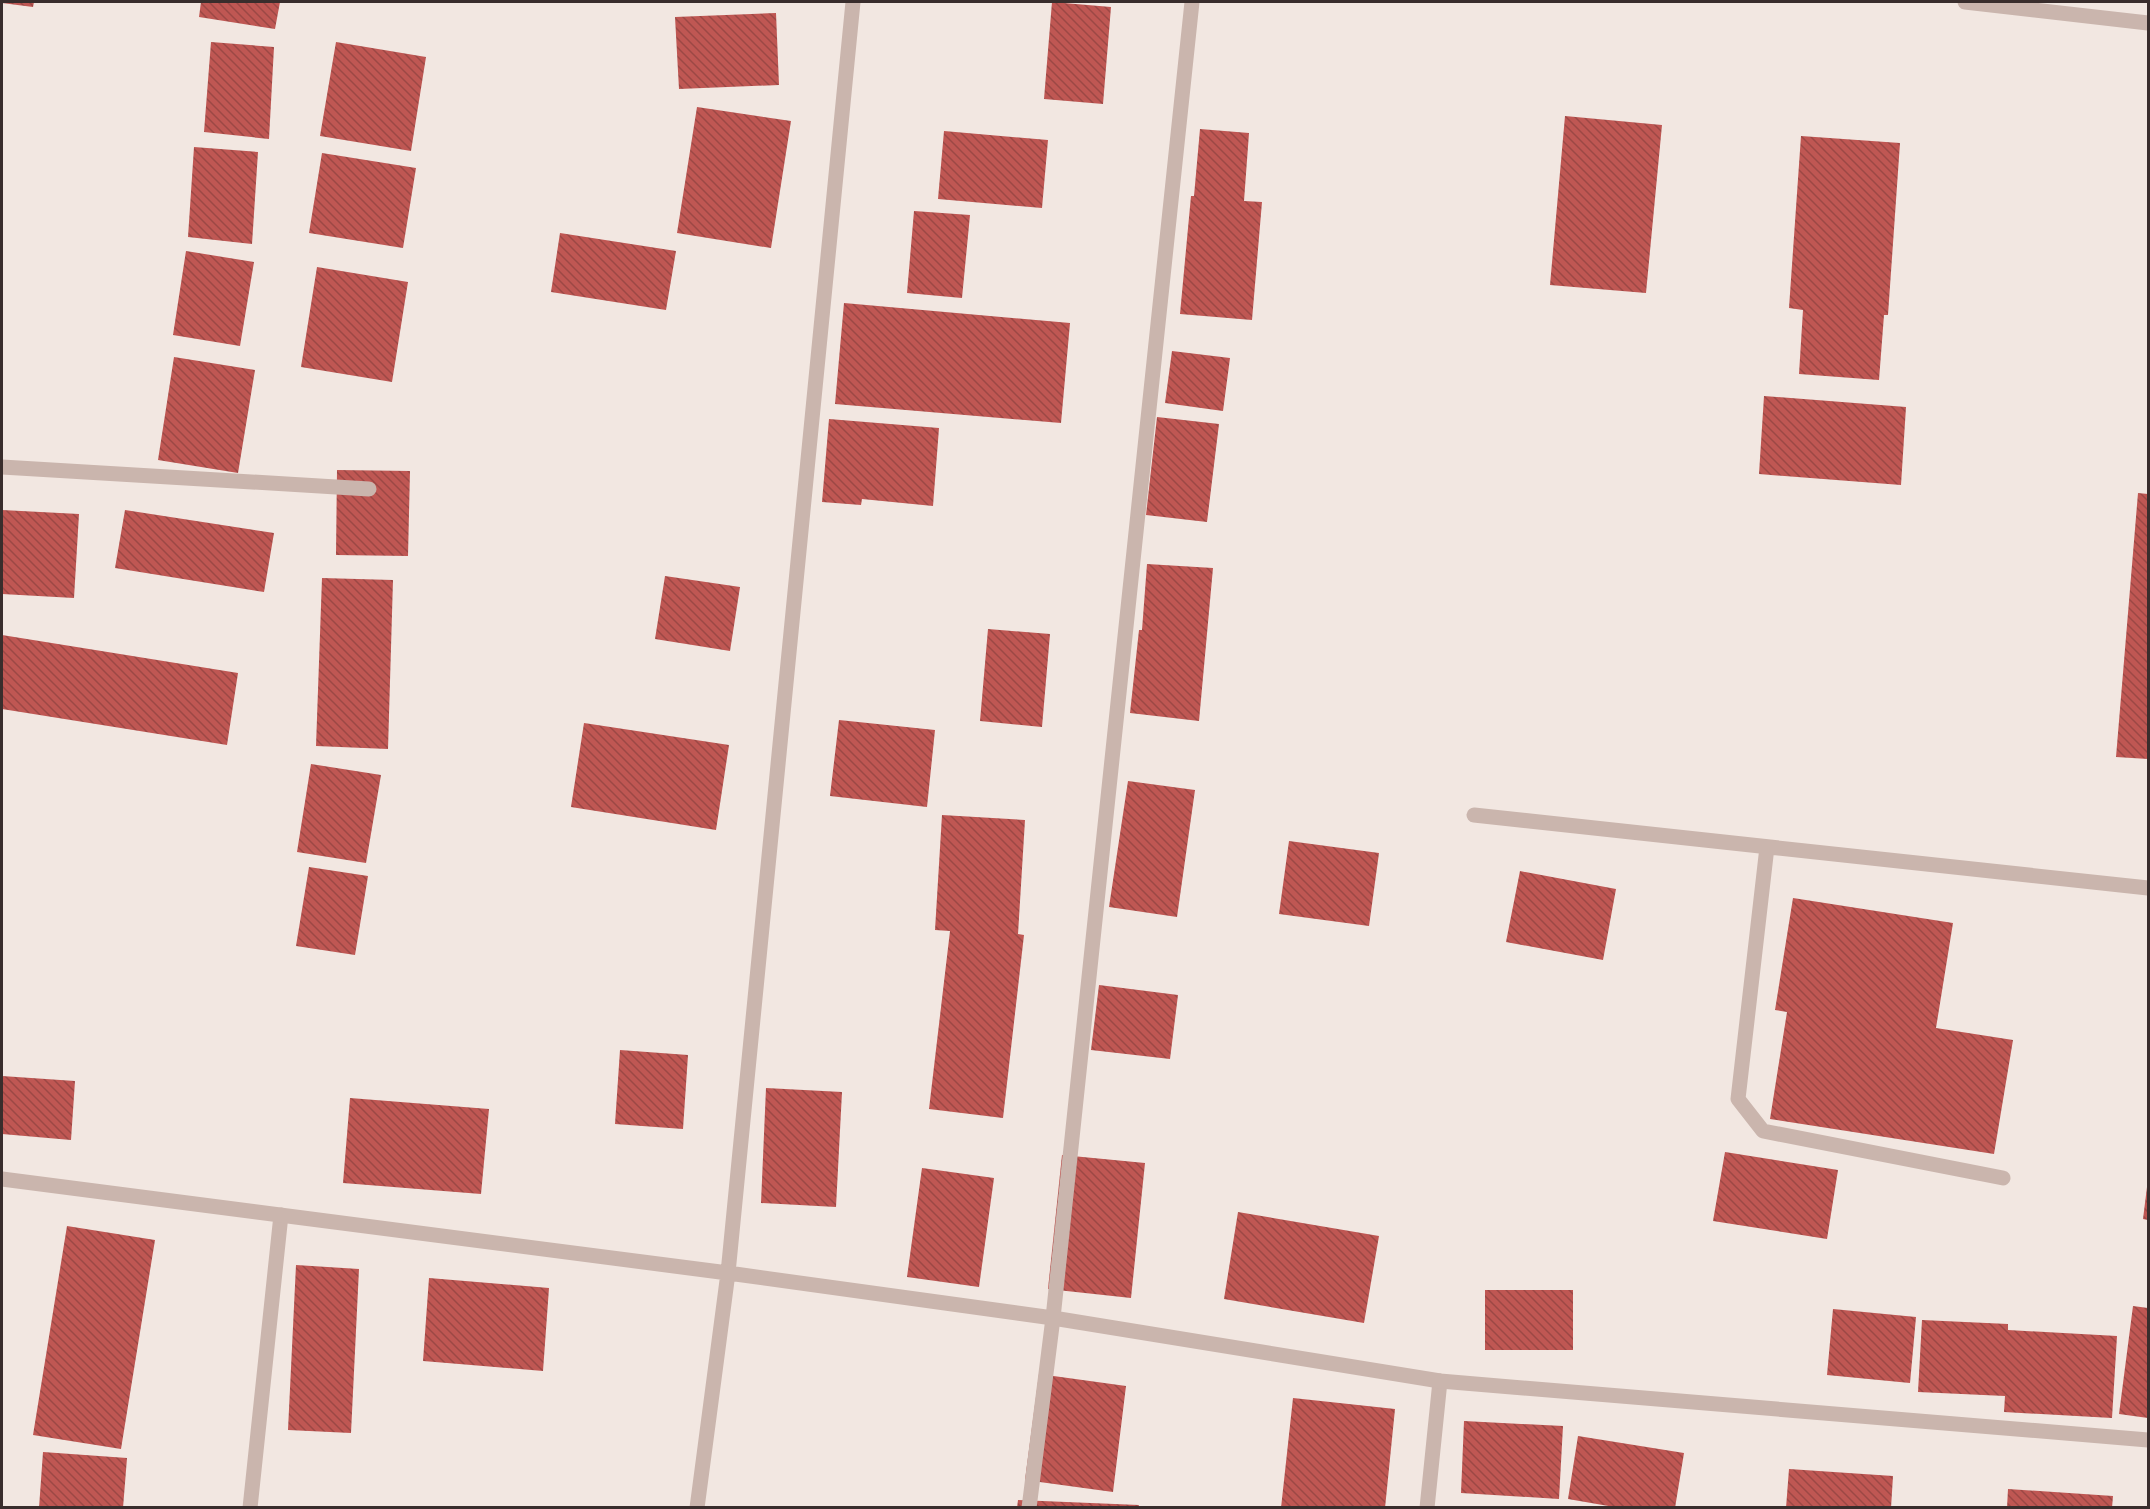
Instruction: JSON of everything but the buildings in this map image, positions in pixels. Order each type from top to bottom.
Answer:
[{"type":"street","points":[[697,1508],[728,1273],[853,2]]},
{"type":"street","points":[[1029,1508],[1053,1318],[1192,2]]},
{"type":"street","points":[[1965,2],[2148,22]]},
{"type":"street","points":[[2,467],[369,489]]},
{"type":"street","points":[[1474,815],[2148,888]]},
{"type":"street","points":[[1767,847],[1738,1099],[1763,1131],[2003,1178]]},
{"type":"street","points":[[2,1179],[728,1273],[1053,1318],[1440,1382],[2148,1440]]},
{"type":"street","points":[[250,1508],[281,1215]]},
{"type":"street","points":[[1427,1508],[1440,1382]]}]
